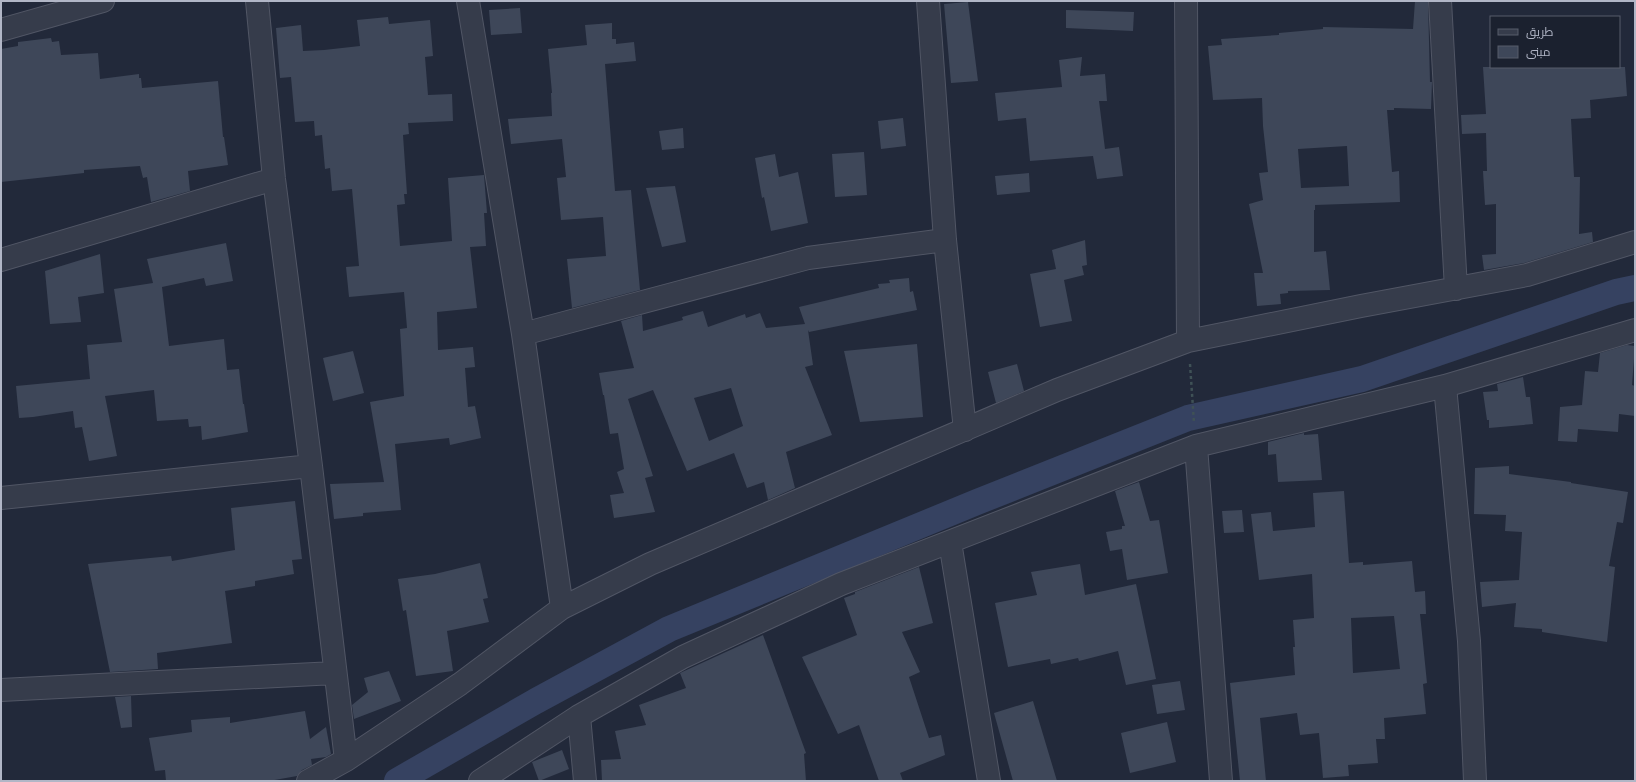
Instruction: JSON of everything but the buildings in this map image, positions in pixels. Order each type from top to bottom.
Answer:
[{"type":"street","points":[[1,30],[103,1]]},
{"type":"street","points":[[257,1],[274,179],[311,466],[346,760]]},
{"type":"street","points":[[468,1],[523,334],[562,608]]},
{"type":"street","points":[[928,1],[945,240],[965,430]]},
{"type":"street","points":[[1186,1],[1189,352]]},
{"type":"street","points":[[1440,1],[1456,289]]},
{"type":"street","points":[[1,260],[274,179]]},
{"type":"street","points":[[523,334],[808,258],[945,240]]},
{"type":"street","points":[[308,781],[346,760],[460,684],[562,608],[650,564],[1057,390],[1189,352],[1360,306],[1528,275],[1635,242]]},
{"type":"street","points":[[480,781],[579,716],[683,657],[841,584],[950,542],[1195,435],[1445,386],[1635,330]]},
{"type":"street","points":[[1445,386],[1469,641],[1472,781]]},
{"type":"street","points":[[1195,435],[1221,781]]},
{"type":"street","points":[[1,498],[311,466]]},
{"type":"street","points":[[950,542],[989,781]]},
{"type":"street","points":[[1,690],[335,673]]},
{"type":"street","points":[[579,716],[585,781]]},
{"type":"path","points":[[1189,352],[1195,435]]},
{"type":"waterway","points":[[397,781],[536,701],[669,629],[977,502],[1188,418],[1362,379],[1616,292],[1635,288]]}]
